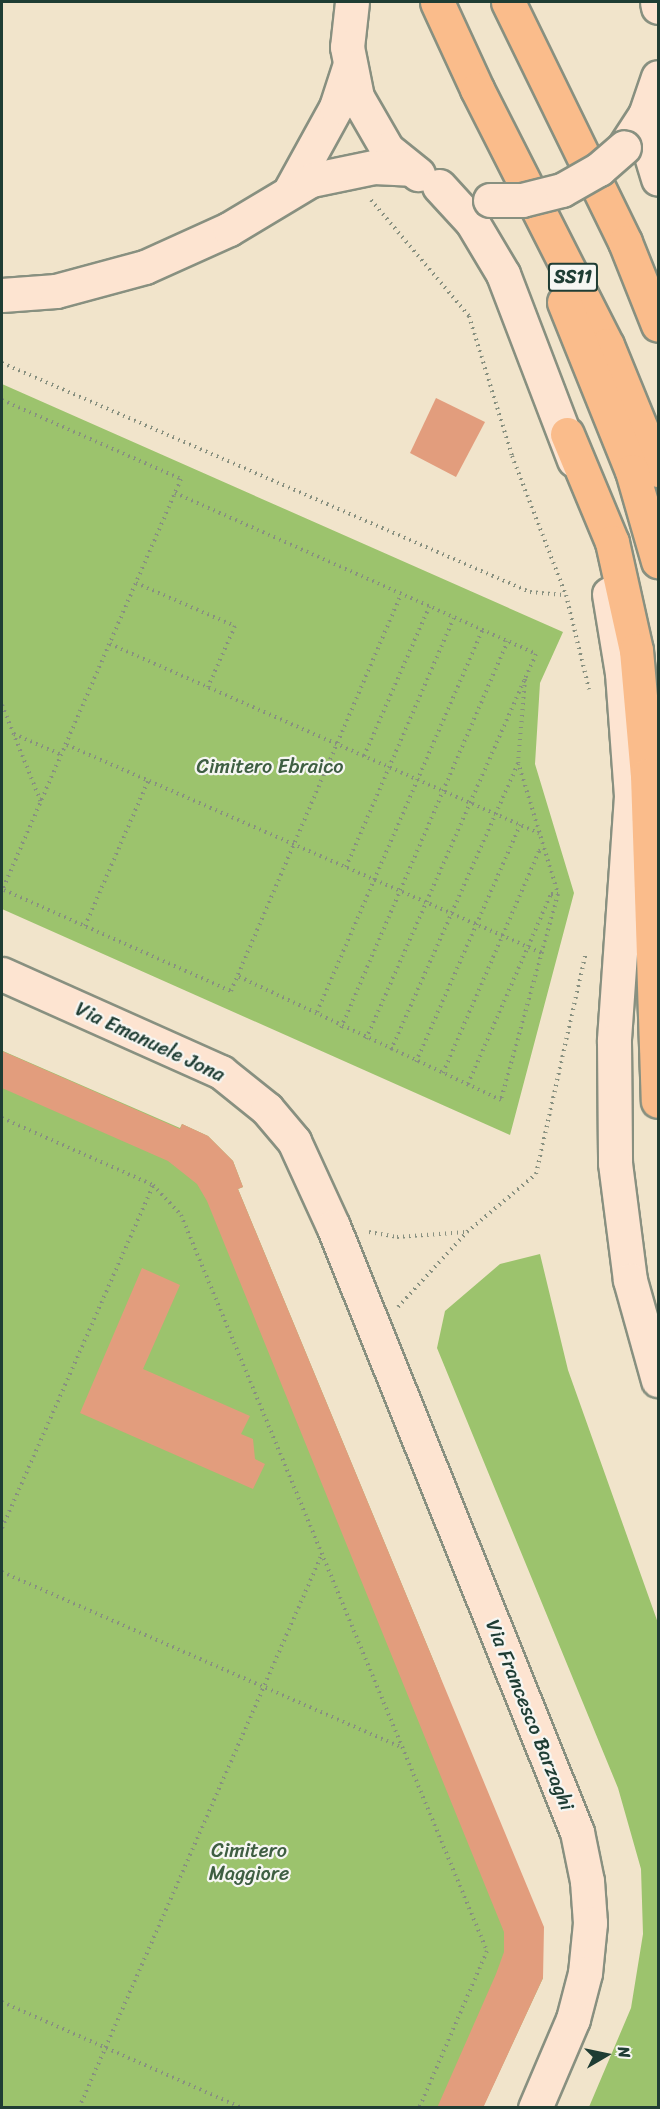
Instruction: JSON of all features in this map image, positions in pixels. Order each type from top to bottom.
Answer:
[{"type":"highway","name":"SS11","points":[[437,2],[477,89],[608,345],[658,470]]},
{"type":"highway","points":[[508,2],[658,306]]},
{"type":"highway","points":[[477,89],[628,460],[658,561]]},
{"type":"highway","points":[[625,242],[658,325]]},
{"type":"highway","points":[[567,434],[612,542],[636,650],[647,775],[658,1101]]},
{"type":"street","points":[[352,2],[348,25],[349,68],[357,98],[370,126],[410,169],[439,186],[489,200],[522,200],[562,190],[599,170],[624,147],[645,115],[658,77]]},
{"type":"street","points":[[657,2],[658,7]]},
{"type":"street","points":[[291,189],[336,107],[349,68]]},
{"type":"street","points":[[645,115],[649,149],[658,178]]},
{"type":"street","points":[[2,295],[56,291],[145,267],[229,229],[291,189],[328,175],[374,167],[410,169]]},
{"type":"street","points":[[439,186],[472,222],[503,274],[567,434],[609,594],[629,737],[630,853],[615,1041],[615,1163],[630,1280],[658,1380]]},
{"type":"street","name":"Via Emanuele Jona","points":[[2,974],[221,1072],[246,1089],[294,1141],[333,1226],[376,1332]]},
{"type":"street","name":"Via Francesco Barzaghi","points":[[376,1332],[577,1832],[587,1881],[590,1923],[585,1973],[573,2019],[535,2108]]},
{"type":"path","points":[[328,175],[365,195],[386,213],[469,316],[512,456],[566,595],[591,697]]},
{"type":"path","points":[[2,363],[530,592],[566,595]]},
{"type":"path","points":[[2,400],[181,479],[3,890],[231,991],[401,594]]},
{"type":"path","points":[[175,493],[536,654],[366,1038]]},
{"type":"path","points":[[136,582],[235,626],[208,687]]},
{"type":"path","points":[[364,756],[429,607]]},
{"type":"path","points":[[346,867],[454,618]]},
{"type":"path","points":[[317,1012],[482,630]]},
{"type":"path","points":[[341,1028],[508,641]]},
{"type":"path","points":[[110,644],[540,833]]},
{"type":"path","points":[[391,1050],[518,762],[525,679]]},
{"type":"path","points":[[2,705],[41,803]]},
{"type":"path","points":[[2,716],[7,719]]},
{"type":"path","points":[[13,734],[62,755]]},
{"type":"path","points":[[67,745],[542,953]]},
{"type":"path","points":[[237,976],[337,1021],[341,1028],[501,1100],[558,894],[518,762]]},
{"type":"path","points":[[85,926],[148,780]]},
{"type":"path","points":[[416,1062],[520,825]]},
{"type":"path","points":[[443,1073],[539,850],[544,848]]},
{"type":"path","points":[[468,1084],[551,894],[558,894]]},
{"type":"path","points":[[376,1332],[467,1232],[536,1174],[587,949]]},
{"type":"path","points":[[2,1118],[153,1185],[181,1215],[488,1951],[419,2108]]},
{"type":"path","points":[[2,1528],[153,1185]]},
{"type":"path","points":[[333,1226],[397,1237],[467,1232]]},
{"type":"path","points":[[79,2108],[323,1553]]},
{"type":"path","points":[[2,1572],[402,1749]]},
{"type":"path","points":[[2,2002],[242,2108]]},
{"type":"green space","name":"Cimitero Ebraico","points":[[2,384],[563,632],[540,683],[535,764],[574,893],[510,1135],[2,909]]},
{"type":"green space","name":"Cimitero Maggiore","points":[[2,1045],[3,1051],[180,1128],[182,1124],[208,1136],[233,1161],[243,1187],[238,1189],[439,1674],[543,1978],[483,2107],[2,2107]]},
{"type":"green space","points":[[540,1254],[568,1370],[658,1623],[658,2107],[589,2107],[631,2008],[643,1934],[641,1869],[618,1788],[437,1348],[445,1311],[500,1264]]},
{"type":"building","points":[[436,398],[485,422],[456,477],[410,453]]},
{"type":"building","points":[[2,1051],[180,1129],[182,1124],[208,1136],[233,1161],[243,1187],[238,1189],[544,1927],[543,1978],[483,2108],[437,2108],[496,1974],[504,1952],[504,1932],[207,1201],[197,1184],[168,1161],[2,1088]]},
{"type":"building","points":[[142,1268],[180,1285],[143,1369],[250,1416],[241,1434],[253,1439],[255,1459],[265,1464],[253,1489],[80,1413]]}]
